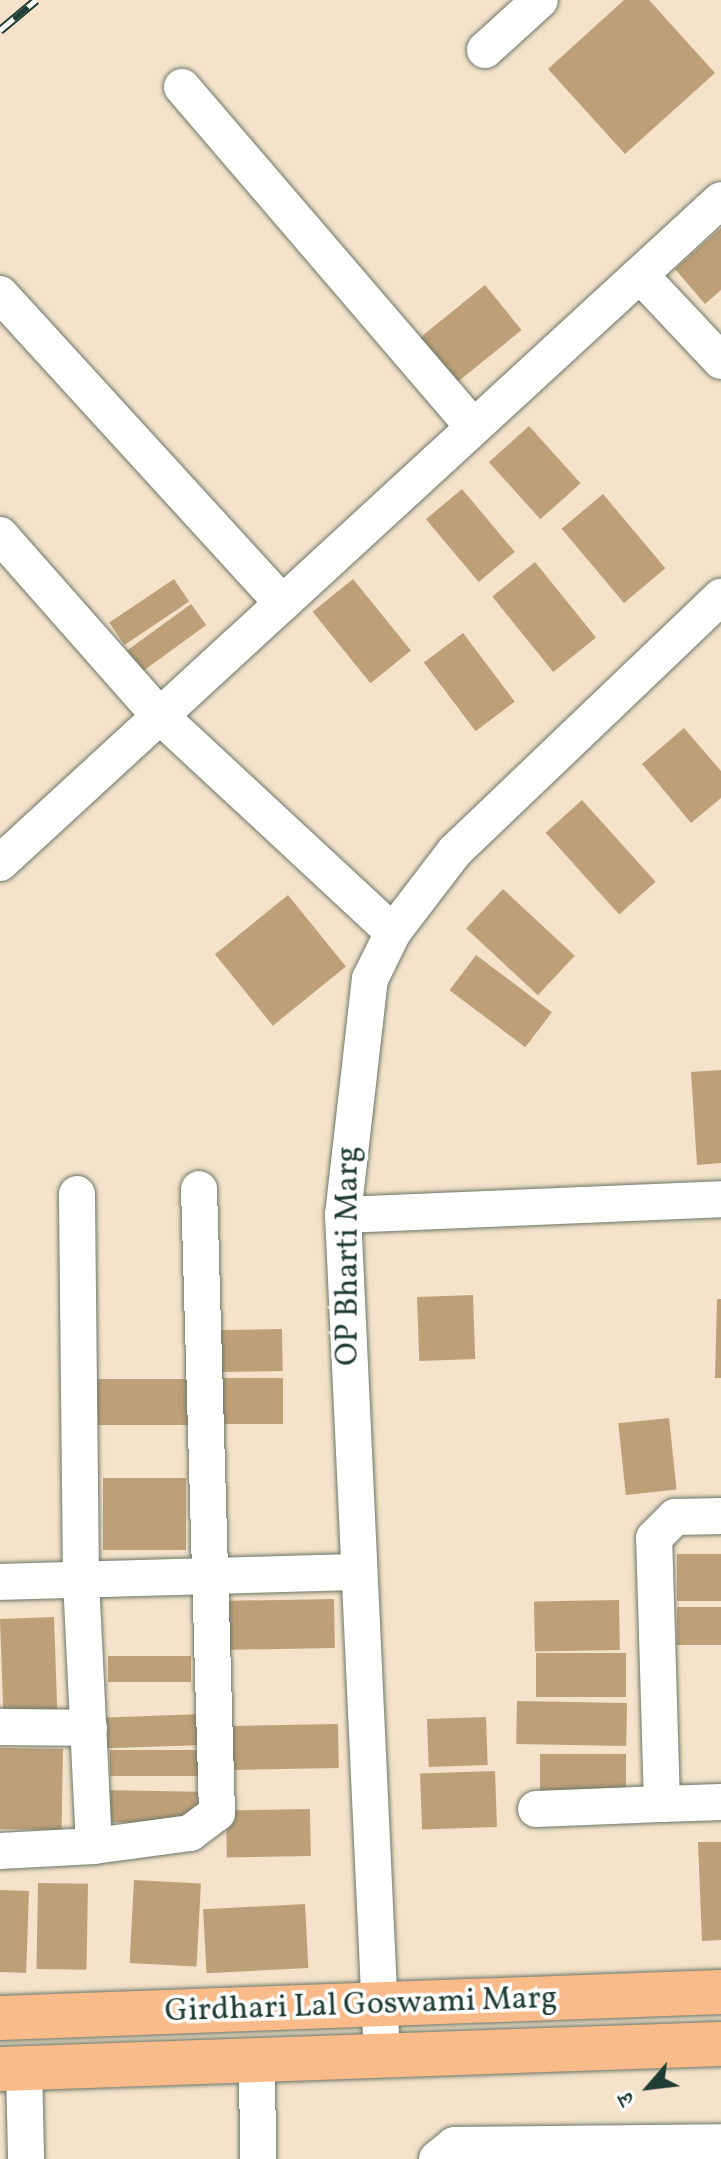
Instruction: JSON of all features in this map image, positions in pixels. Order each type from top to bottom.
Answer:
[{"type":"main road","name":"Girdhari Lal Goswami Marg","points":[[0,2018],[721,1992]]},
{"type":"main road","name":"Girdhari Lal Goswami Marg","points":[[12,2069],[721,2044]]},
{"type":"street","points":[[485,50],[540,0]]},
{"type":"street","points":[[182,87],[472,425]]},
{"type":"street","points":[[0,863],[472,425],[721,200]]},
{"type":"street","points":[[640,275],[721,361]]},
{"type":"street","points":[[0,294],[281,602]]},
{"type":"street","points":[[0,535],[158,714],[393,932]]},
{"type":"street","name":"OP Bharti Marg","points":[[382,2057],[355,1572],[343,1215],[370,979],[393,932],[455,851],[718,607]]},
{"type":"street","points":[[0,1851],[94,1846],[190,1833],[217,1813],[207,1576],[199,1189]]},
{"type":"street","points":[[77,1194],[81,1580],[94,1846]]},
{"type":"street","points":[[343,1215],[721,1199]]},
{"type":"street","points":[[662,1804],[654,1538],[675,1517],[721,1516]]},
{"type":"street","points":[[0,1582],[355,1572]]},
{"type":"street","points":[[0,1727],[89,1728]]},
{"type":"street","points":[[536,1809],[721,1802]]},
{"type":"street","points":[[257,2061],[258,2159]]},
{"type":"street","points":[[12,2069],[26,2159]]},
{"type":"street","points":[[437,2159],[454,2145],[721,2142]]},
{"type":"building","points":[[624,0],[649,0],[715,73],[625,154],[548,69]]},
{"type":"building","points":[[721,228],[721,290],[705,304],[675,269]]},
{"type":"building","points":[[485,285],[522,330],[445,392],[408,347]]},
{"type":"building","points":[[529,426],[581,483],[540,519],[489,462]]},
{"type":"building","points":[[462,489],[515,552],[479,582],[426,519]]},
{"type":"building","points":[[603,494],[665,568],[624,603],[562,529]]},
{"type":"building","points":[[535,562],[596,637],[553,672],[492,597]]},
{"type":"building","points":[[174,579],[189,601],[124,645],[109,623]]},
{"type":"building","points":[[353,579],[411,650],[370,683],[313,612]]},
{"type":"building","points":[[191,604],[206,625],[142,671],[127,650]]},
{"type":"building","points":[[463,633],[515,702],[476,731],[424,662]]},
{"type":"building","points":[[684,728],[721,771],[721,798],[691,823],[642,764]]},
{"type":"building","points":[[582,800],[656,882],[619,915],[546,833]]},
{"type":"building","points":[[503,889],[575,956],[538,995],[466,928]]},
{"type":"building","points":[[288,895],[346,966],[273,1026],[215,954]]},
{"type":"building","points":[[476,955],[552,1012],[525,1047],[450,990]]},
{"type":"building","points":[[721,1070],[721,1163],[697,1165],[691,1072]]},
{"type":"building","points":[[473,1295],[475,1359],[419,1361],[417,1297]]},
{"type":"building","points":[[717,1299],[721,1299],[721,1378],[715,1378]]},
{"type":"building","points":[[282,1329],[283,1371],[204,1372],[203,1330]]},
{"type":"building","points":[[206,1378],[283,1378],[283,1424],[206,1424]]},
{"type":"building","points":[[82,1379],[188,1379],[188,1425],[82,1425]]},
{"type":"building","points":[[669,1418],[677,1490],[626,1495],[618,1423]]},
{"type":"building","points":[[103,1478],[186,1478],[186,1550],[103,1550]]},
{"type":"building","points":[[677,1554],[721,1554],[721,1601],[677,1601]]},
{"type":"building","points":[[334,1599],[335,1648],[220,1650],[219,1601]]},
{"type":"building","points":[[619,1600],[620,1650],[535,1651],[534,1601]]},
{"type":"building","points":[[677,1607],[721,1607],[721,1645],[677,1645]]},
{"type":"building","points":[[54,1617],[57,1715],[3,1717],[0,1619]]},
{"type":"building","points":[[536,1653],[626,1653],[626,1697],[536,1697]]},
{"type":"building","points":[[108,1656],[191,1656],[191,1682],[108,1682]]},
{"type":"building","points":[[517,1701],[627,1703],[626,1746],[516,1744]]},
{"type":"building","points":[[203,1714],[204,1745],[107,1748],[106,1717]]},
{"type":"building","points":[[486,1717],[488,1765],[429,1767],[427,1719]]},
{"type":"building","points":[[338,1724],[339,1768],[230,1770],[229,1726]]},
{"type":"building","points":[[0,1748],[63,1749],[62,1830],[0,1829]]},
{"type":"building","points":[[110,1750],[199,1750],[199,1776],[110,1776]]},
{"type":"building","points":[[540,1754],[626,1754],[626,1795],[540,1795]]},
{"type":"building","points":[[495,1771],[497,1827],[422,1830],[420,1774]]},
{"type":"building","points":[[100,1790],[198,1792],[197,1824],[99,1822]]},
{"type":"building","points":[[310,1809],[311,1856],[227,1857],[226,1810]]},
{"type":"building","points":[[698,1842],[721,1842],[721,1940],[702,1941]]},
{"type":"building","points":[[134,1880],[201,1884],[197,1966],[130,1963]]},
{"type":"building","points":[[38,1883],[88,1884],[86,1970],[36,1969]]},
{"type":"building","points":[[0,1890],[29,1891],[26,1973],[0,1972]]},
{"type":"building","points":[[305,1904],[308,1968],[206,1973],[203,1909]]},
{"type":"railway","points":[[0,30],[36,0]]}]
